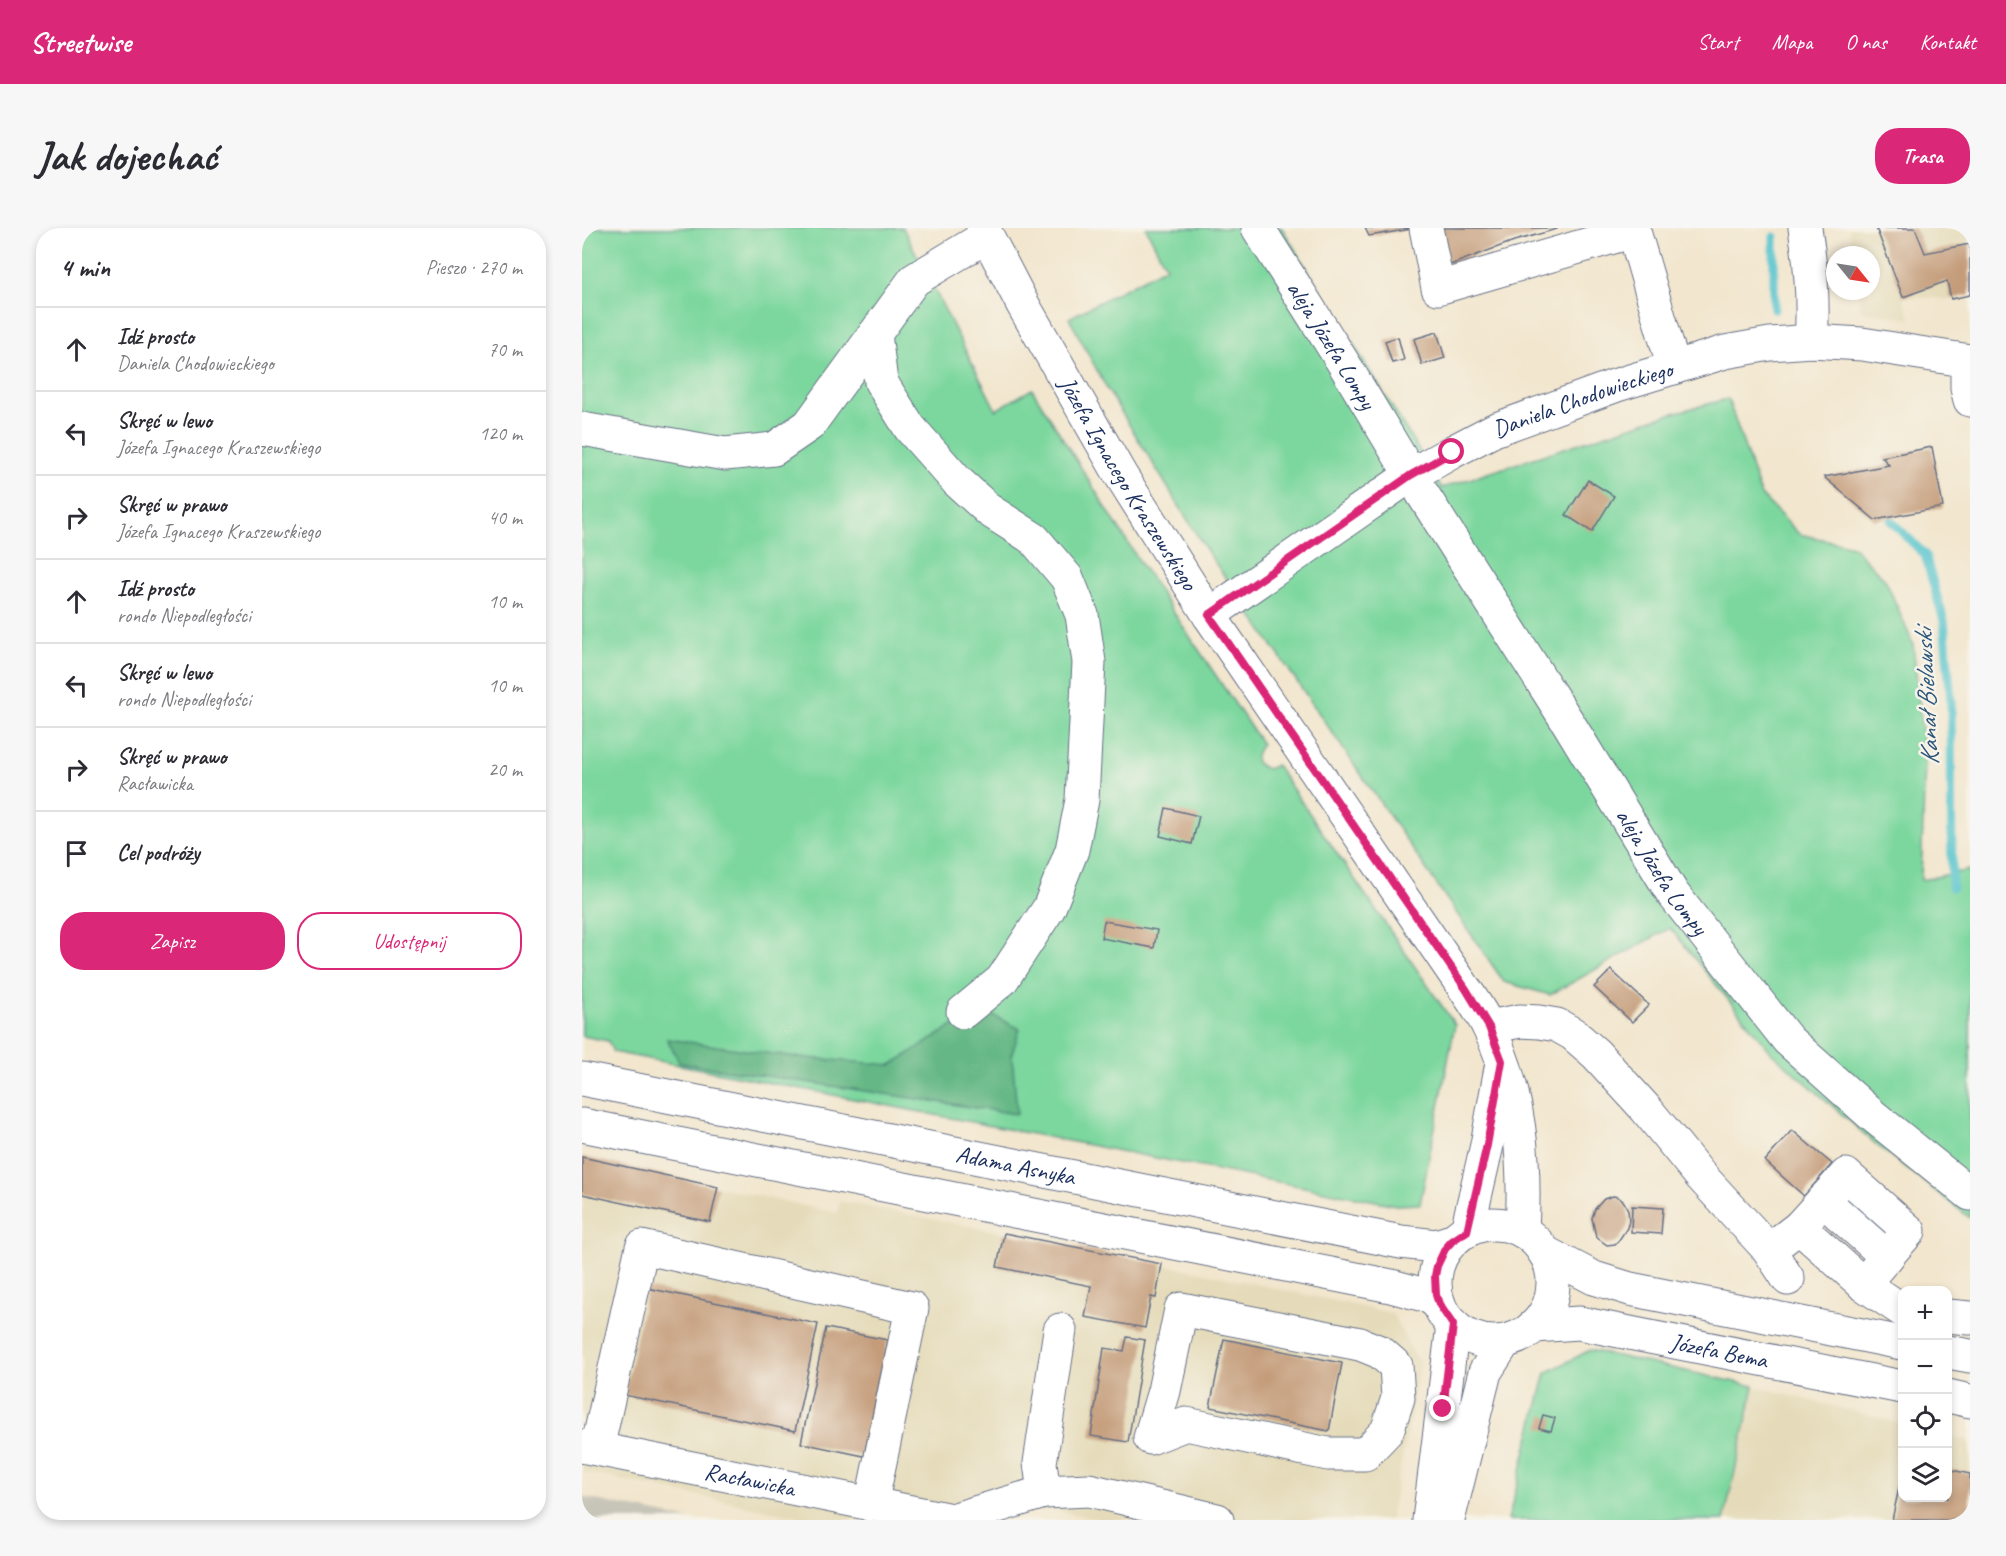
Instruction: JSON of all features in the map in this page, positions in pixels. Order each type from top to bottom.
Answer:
[{"type":"street","name":"aleja Józefa Lompy","points":[[1258,228],[1403,462]]},
{"type":"street","points":[[1426,228],[1438,288],[1633,229],[1674,368]]},
{"type":"street","points":[[1805,228],[1810,260],[1813,315],[1811,341]]},
{"type":"street","points":[[582,429],[724,453],[774,449],[809,425],[914,280],[985,232]]},
{"type":"street","name":"Józefa Ignacego Kraszewskiego","points":[[985,232],[1022,303],[1120,474],[1209,615],[1466,989],[1489,1027],[1515,1100],[1522,1145],[1524,1194],[1533,1241]]},
{"type":"street","points":[[875,334],[881,382],[910,428],[957,481],[990,511],[1034,539],[1067,578],[1082,615],[1089,662],[1082,800],[1072,850],[1049,908],[1002,980],[963,1012]]},
{"type":"street","name":"Daniela Chodowieckiego","points":[[1209,615],[1411,475],[1494,430],[1617,385],[1725,352],[1770,344],[1811,341],[1862,344],[1969,361]]},
{"type":"street","points":[[1969,361],[1967,388],[1970,399]]},
{"type":"street","name":"aleja Józefa Lompy","points":[[1422,493],[1575,734],[1672,894],[1788,1040],[1872,1115],[1970,1194]]},
{"type":"street","points":[[1489,1027],[1520,1021],[1539,1022],[1557,1025],[1573,1034],[1596,1054],[1632,1093],[1700,1175],[1769,1250],[1788,1279]]},
{"type":"street","points":[[1459,1236],[1487,1145],[1502,1061]]},
{"type":"street","name":"Adama Asnyka","points":[[582,1079],[1401,1242],[1436,1246],[1459,1236]]},
{"type":"street","name":"Adama Asnyka","points":[[582,1125],[1391,1286],[1428,1296],[1446,1315]]},
{"type":"street","points":[[1769,1250],[1799,1227],[1823,1200],[1887,1257],[1863,1284]]},
{"type":"street","points":[[1491,1224],[1507,1225],[1533,1241],[1552,1271],[1550,1301],[1541,1319],[1521,1336],[1505,1341],[1481,1341],[1466,1335],[1446,1315],[1436,1295],[1435,1276],[1445,1249],[1459,1236],[1475,1227],[1491,1224]]},
{"type":"street","points":[[1799,1227],[1863,1284],[1898,1307]]},
{"type":"street","name":"Józefa Bema","points":[[1533,1241],[1594,1278],[1630,1289],[1898,1342]]},
{"type":"street","points":[[590,1447],[642,1246],[912,1308],[872,1505]]},
{"type":"street","points":[[1181,1309],[1360,1344],[1380,1352],[1396,1366],[1398,1398],[1387,1431],[1365,1454],[1328,1454],[1186,1424],[1150,1438],[1164,1391],[1181,1309]]},
{"type":"street","points":[[1429,1520],[1446,1315]]},
{"type":"street","points":[[1952,1316],[1970,1318]]},
{"type":"street","name":"Józefa Bema","points":[[1534,1326],[1579,1323],[1898,1386]]},
{"type":"street","points":[[1044,1492],[1040,1463],[1060,1330]]},
{"type":"street","points":[[1448,1520],[1485,1372],[1505,1341]]},
{"type":"street","points":[[1952,1353],[1970,1356]]},
{"type":"street","points":[[1952,1397],[1970,1401]]},
{"type":"street","name":"Racławicka","points":[[590,1447],[952,1520],[1044,1492],[1089,1490],[1217,1520]]},
{"type":"shaded area","points":[[1849,228],[1970,228],[1970,295],[1951,299],[1903,297],[1911,319],[1861,311],[1859,300],[1880,300],[1880,246],[1852,246]]},
{"type":"shaded area","points":[[582,1157],[837,1213],[840,1201],[1162,1264],[1392,1313],[1420,1365],[1390,1520],[1102,1520],[1050,1509],[976,1520],[815,1520],[582,1472]]},
{"type":"shaded area","points":[[1754,1386],[1898,1423],[1898,1502],[1952,1502],[1952,1436],[1970,1441],[1970,1520],[1724,1520]]},
{"type":"shaded area","points":[[582,1497],[690,1520],[582,1520]]},
{"type":"green space","points":[[582,228],[903,228],[996,410],[1032,389],[1143,567],[1262,744],[1256,756],[1257,762],[1268,769],[1276,765],[1455,1025],[1420,1204],[1396,1205],[613,1052],[608,1041],[582,1036]]},
{"type":"green space","points":[[1146,228],[1282,228],[1442,488],[1665,415],[1728,399],[1761,495],[1799,534],[1853,546],[1886,581],[1913,644],[1925,759],[1921,880],[1970,870],[1970,1218],[1878,1146],[1771,1052],[1670,928],[1550,995],[1504,982],[1207,551],[1107,389],[1069,318],[1166,267]]},
{"type":"green space","points":[[980,1009],[1020,1029],[1012,1053],[1017,1114],[680,1063],[667,1039],[795,1057],[891,1065]]},
{"type":"green space","points":[[1590,1350],[1754,1386],[1724,1520],[1508,1520],[1546,1373]]},
{"type":"building","points":[[1365,228],[1411,228],[1411,229],[1369,236]]},
{"type":"building","points":[[1435,228],[1557,229],[1514,241],[1450,265]]},
{"type":"building","points":[[1876,228],[1915,228],[1925,253],[1970,244],[1970,295],[1951,299],[1947,281],[1903,297]]},
{"type":"building","points":[[1437,332],[1445,358],[1422,365],[1414,339]]},
{"type":"building","points":[[1398,337],[1404,360],[1392,363],[1385,341]]},
{"type":"building","points":[[1932,447],[1943,507],[1875,520],[1824,477],[1889,465],[1882,457]]},
{"type":"building","points":[[1588,480],[1614,496],[1592,532],[1566,515]]},
{"type":"building","points":[[1166,808],[1199,816],[1192,844],[1160,836]]},
{"type":"building","points":[[1104,921],[1157,930],[1154,948],[1101,938]]},
{"type":"building","points":[[1611,970],[1649,1005],[1632,1022],[1594,987]]},
{"type":"building","points":[[1792,1130],[1832,1164],[1804,1196],[1765,1161]]},
{"type":"building","points":[[582,1157],[718,1187],[710,1222],[582,1194]]},
{"type":"building","points":[[1613,1196],[1624,1202],[1629,1220],[1619,1240],[1615,1244],[1607,1245],[1596,1237],[1592,1218],[1595,1209],[1604,1199]]},
{"type":"building","points":[[1632,1206],[1663,1208],[1661,1234],[1631,1232]]},
{"type":"building","points":[[1004,1233],[1162,1264],[1156,1298],[1151,1297],[1145,1328],[1085,1317],[1091,1286],[997,1267]]},
{"type":"building","points":[[647,1288],[818,1324],[795,1431],[624,1395]]},
{"type":"building","points":[[826,1328],[888,1340],[864,1456],[801,1443]]},
{"type":"building","points":[[1127,1337],[1145,1340],[1128,1442],[1091,1436],[1104,1348],[1124,1351]]},
{"type":"building","points":[[1224,1339],[1342,1363],[1329,1431],[1210,1407]]},
{"type":"building","points":[[1543,1415],[1555,1418],[1551,1431],[1539,1428]]},
{"type":"building","points":[[1952,1470],[1970,1474],[1970,1520],[1892,1520],[1898,1492],[1898,1502],[1952,1502]]},
{"type":"waterway","name":"Kanał Bielawski","points":[[1774,237],[1774,309]]},
{"type":"waterway","name":"Kanał Bielawski","points":[[1891,521],[1925,555],[1944,621],[1951,701],[1952,887]]},
{"type":"route","points":[[1443,1409],[1453,1325],[1442,1312],[1439,1304],[1435,1276],[1445,1249],[1467,1231],[1496,1103],[1502,1061],[1489,1027],[1466,989],[1209,615],[1411,475],[1452,452]]}]
